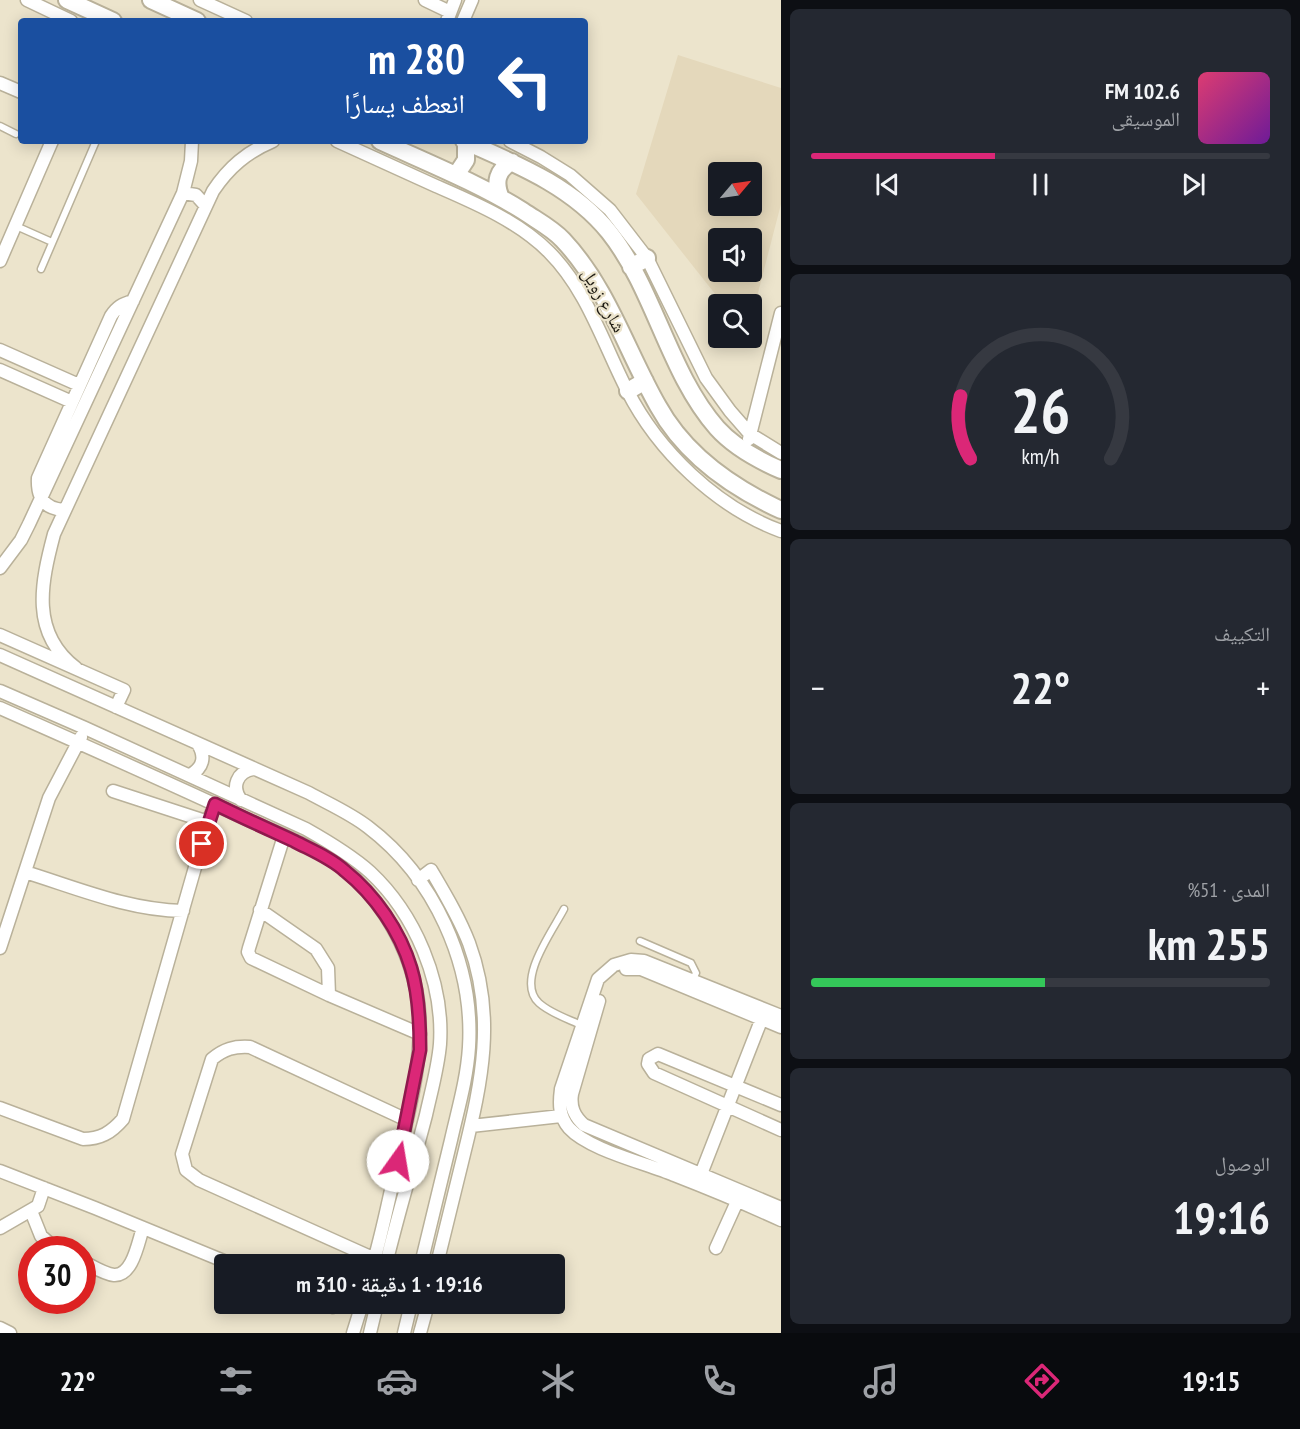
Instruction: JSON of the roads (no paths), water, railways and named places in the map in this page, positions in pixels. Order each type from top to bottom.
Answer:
[{"type":"main road","points":[[67,0],[106,18]]},
{"type":"main road","points":[[151,0],[190,18]]},
{"type":"main road","name":"شارع زويل","points":[[387,144],[456,175],[480,196],[501,198],[561,238],[584,263],[603,294],[645,381],[672,428],[705,464],[739,489],[781,510]]},
{"type":"main road","points":[[456,175],[466,160],[465,144]]},
{"type":"main road","name":"شارع زويل","points":[[470,144],[512,162],[562,190],[594,216],[609,232],[632,267],[692,393],[717,428],[746,452],[781,471]]},
{"type":"main road","points":[[501,198],[497,181],[499,173],[512,162]]},
{"type":"main road","points":[[562,190],[570,174]]},
{"type":"main road","points":[[632,267],[647,258]]},
{"type":"main road","points":[[628,391],[645,381]]},
{"type":"street","points":[[27,0],[65,18]]},
{"type":"street","points":[[200,0],[239,18]]},
{"type":"street","points":[[425,0],[450,11]]},
{"type":"street","points":[[464,18],[471,0]]},
{"type":"street","points":[[0,83],[18,91]]},
{"type":"street","points":[[0,261],[51,144]]},
{"type":"street","points":[[0,568],[21,540],[41,499],[183,192],[191,161],[192,144]]},
{"type":"street","points":[[76,668],[62,657],[50,640],[44,621],[43,602],[48,556],[54,534],[63,510],[213,190],[233,165],[245,155],[267,144]]},
{"type":"street","points":[[345,144],[480,196],[548,251],[570,276],[593,316],[628,391],[663,445],[711,491],[741,512],[781,531]]},
{"type":"street","points":[[516,144],[570,174],[609,210],[647,258],[706,378],[750,434],[781,453]]},
{"type":"street","points":[[183,192],[196,195],[205,205]]},
{"type":"street","points":[[63,510],[47,506],[41,499],[37,489],[38,478],[111,316],[124,303],[133,301]]},
{"type":"street","points":[[746,452],[781,313]]},
{"type":"street","points":[[0,350],[79,385]]},
{"type":"street","points":[[0,370],[72,402]]},
{"type":"street","points":[[0,635],[124,690],[116,707]]},
{"type":"street","points":[[0,655],[309,793],[368,827],[388,845],[418,880],[435,905],[448,931],[458,958],[469,1016],[467,1074],[424,1254]]},
{"type":"street","points":[[0,691],[306,829],[340,848],[391,894],[420,943],[431,972],[440,1029],[440,1047],[432,1091],[410,1181],[382,1254]]},
{"type":"street","points":[[0,708],[284,836],[344,870],[369,894],[394,929],[411,968],[419,1008],[420,1050],[385,1245]]},
{"type":"street","points":[[0,948],[49,798],[85,728]]},
{"type":"street","points":[[190,775],[202,762],[198,744]]},
{"type":"street","points":[[241,800],[235,790],[236,783],[242,773],[253,769]]},
{"type":"street","points":[[113,791],[208,822]]},
{"type":"street","points":[[0,1108],[82,1139],[94,1139],[106,1135],[123,1119],[215,804]]},
{"type":"street","points":[[284,836],[248,952],[250,958],[420,1034]]},
{"type":"street","points":[[418,880],[431,870],[453,907],[470,944],[480,983],[485,1024],[483,1065],[471,1126],[440,1254]]},
{"type":"street","points":[[25,872],[124,903],[163,911],[183,911]]},
{"type":"street","points":[[260,910],[316,949],[328,968],[329,995]]},
{"type":"street","points":[[781,1027],[734,1003],[643,965],[623,966],[606,971],[580,1046],[564,1107],[568,1127],[581,1131],[600,1132],[645,1158],[739,1196],[781,1208]]},
{"type":"street","points":[[734,1003],[781,1016]]},
{"type":"street","points":[[580,1046],[581,1025],[591,1011]]},
{"type":"street","points":[[701,1173],[762,1018]]},
{"type":"street","points":[[359,1254],[199,1180],[186,1170],[182,1154],[212,1059],[223,1050],[236,1046],[250,1047],[407,1120]]},
{"type":"street","points":[[781,1105],[658,1054],[649,1059],[650,1070],[654,1073],[781,1130]]},
{"type":"street","points":[[471,1126],[564,1107]]},
{"type":"street","points":[[581,1131],[594,1146],[701,1173],[781,1220]]},
{"type":"street","points":[[594,1146],[600,1132]]},
{"type":"street","points":[[0,1171],[214,1257]]},
{"type":"street","points":[[0,1228],[40,1203],[44,1188]]},
{"type":"street","points":[[716,1248],[739,1196]]},
{"type":"street","points":[[30,1211],[41,1236]]},
{"type":"street","points":[[96,1268],[111,1275],[121,1274],[129,1268],[143,1228]]},
{"type":"street","points":[[426,1244],[441,1249]]},
{"type":"street","points":[[353,1333],[359,1314]]},
{"type":"street","points":[[370,1333],[375,1314]]},
{"type":"street","points":[[404,1333],[409,1314]]},
{"type":"street","points":[[420,1333],[425,1314]]},
{"type":"street","points":[[0,1328],[10,1333]]},
{"type":"lane","points":[[0,126],[16,134]]},
{"type":"lane","points":[[41,269],[95,144]]},
{"type":"lane","points":[[15,226],[52,242]]},
{"type":"lane","points":[[564,909],[533,968],[530,979],[531,989],[540,1004],[581,1025]]},
{"type":"lane","points":[[640,941],[691,963],[696,973],[691,985]]}]
